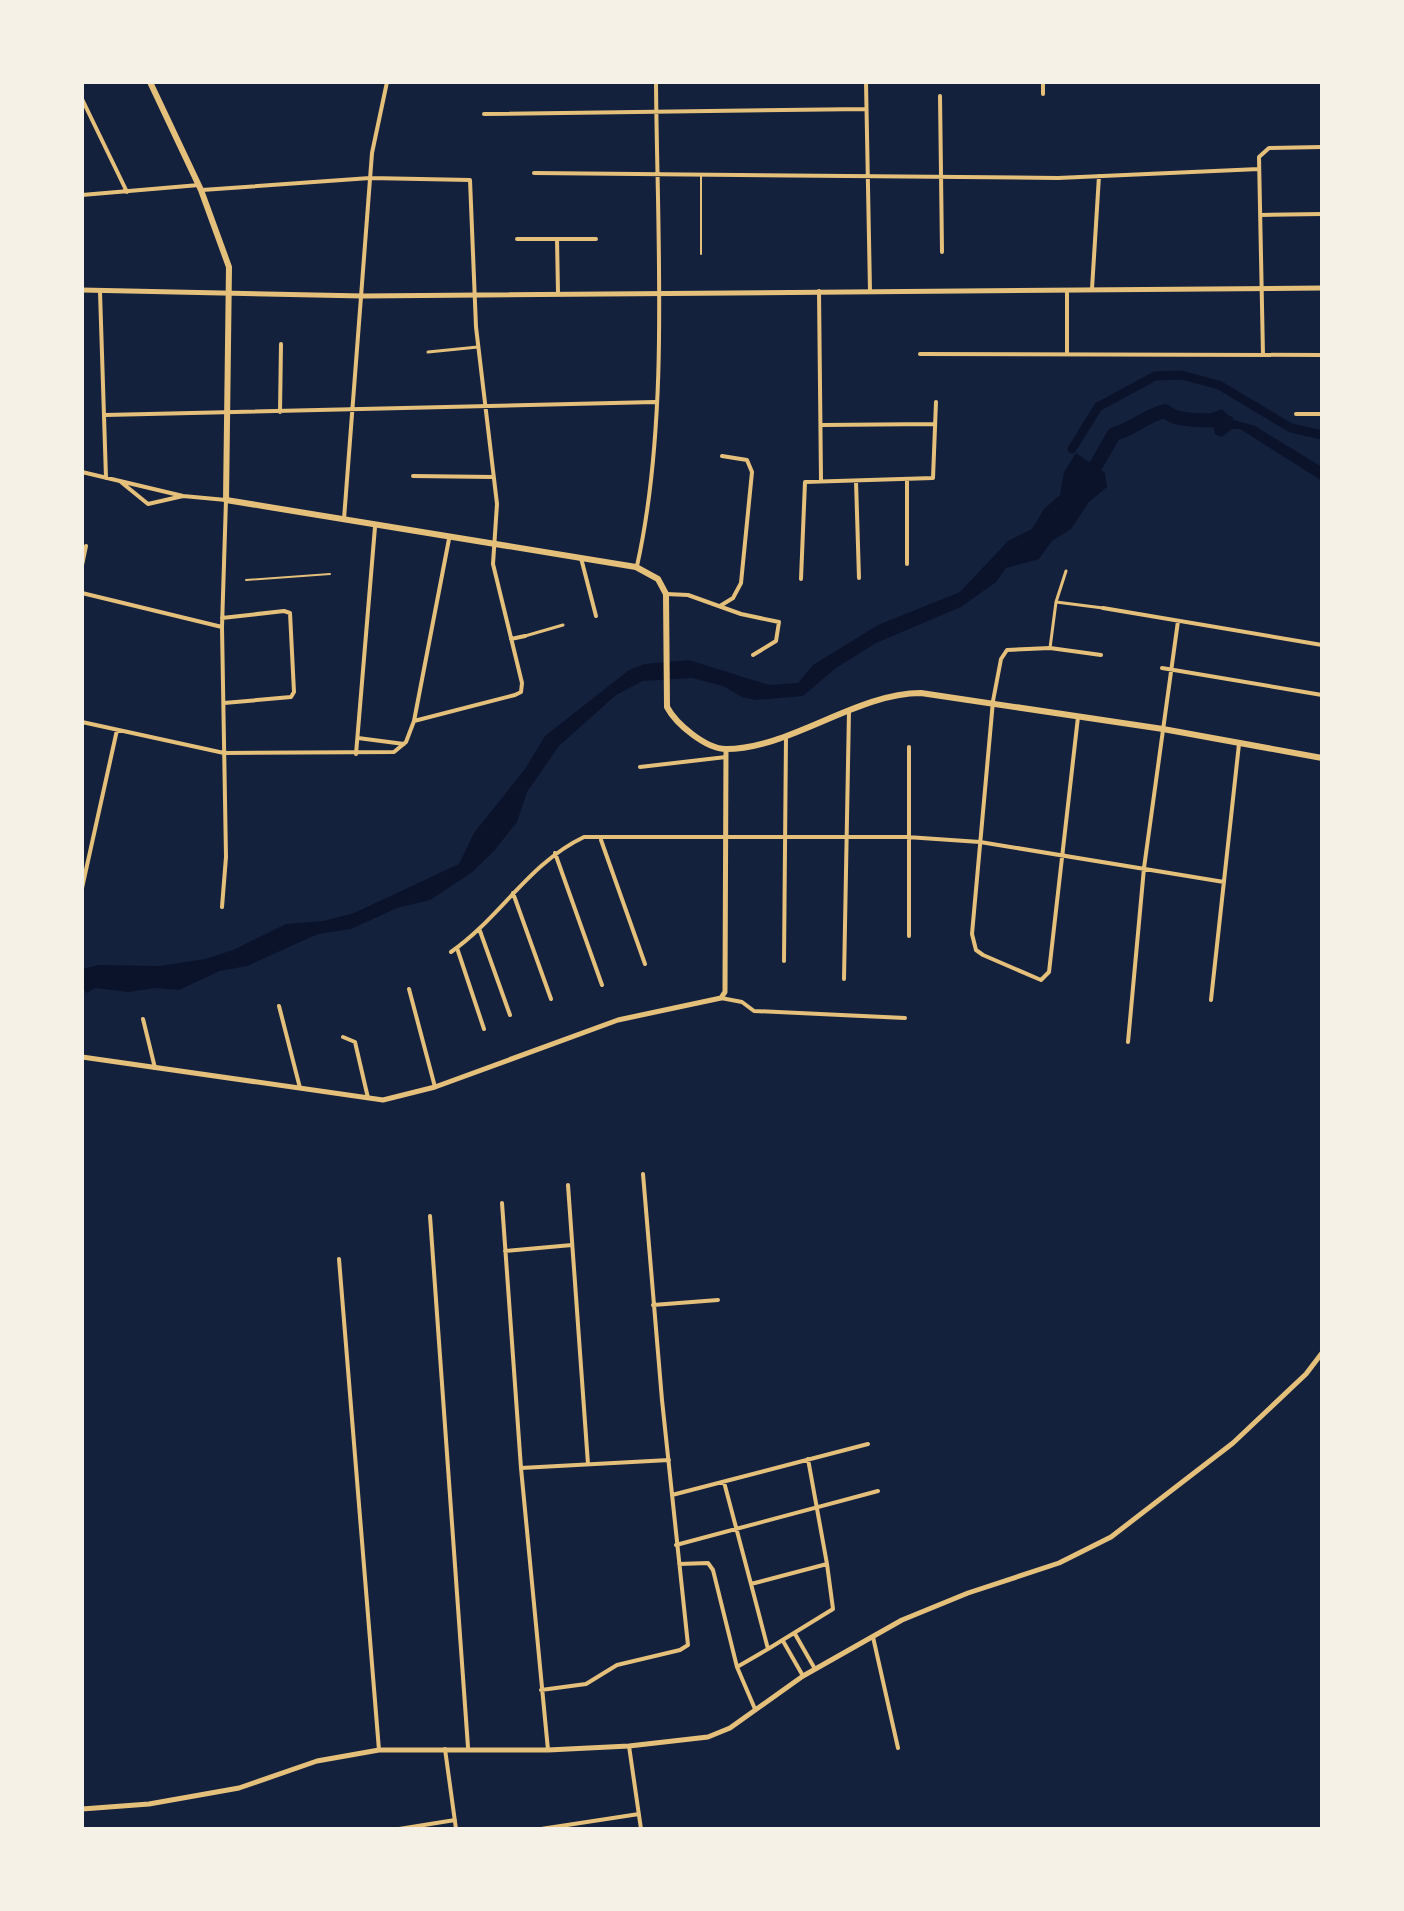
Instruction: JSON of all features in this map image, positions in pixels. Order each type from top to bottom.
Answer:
[{"type":"main road","points":[[150,82],[200,187],[225,251],[231,291],[225,414],[226,500],[495,547],[636,567],[658,579],[666,594],[667,707],[676,721],[726,753],[908,693],[993,701],[1322,758]]},
{"type":"street","points":[[344,521],[355,409],[370,178],[387,82]]},
{"type":"street","points":[[636,567],[649,483],[655,402],[656,82]]},
{"type":"street","points":[[866,82],[870,291]]},
{"type":"street","points":[[1043,82],[1043,94]]},
{"type":"street","points":[[940,96],[942,252]]},
{"type":"street","points":[[82,99],[127,192]]},
{"type":"street","points":[[484,114],[866,109]]},
{"type":"street","points":[[1263,355],[1259,157],[1269,148],[1322,147]]},
{"type":"street","points":[[534,173],[1058,178],[1259,169]]},
{"type":"street","points":[[1092,290],[1099,176]]},
{"type":"street","points":[[82,195],[370,178],[470,180],[473,294],[494,477],[493,564],[521,692],[414,721]]},
{"type":"street","points":[[1260,215],[1322,214]]},
{"type":"street","points":[[517,239],[596,239]]},
{"type":"street","points":[[557,239],[558,292]]},
{"type":"street","points":[[82,290],[363,296],[657,291],[1322,288]]},
{"type":"street","points":[[1067,290],[1067,354]]},
{"type":"street","points":[[819,291],[821,480]]},
{"type":"street","points":[[100,292],[106,478]]},
{"type":"street","points":[[280,412],[281,344]]},
{"type":"street","points":[[428,352],[478,347]]},
{"type":"street","points":[[920,354],[1322,355]]},
{"type":"street","points":[[105,415],[655,402]]},
{"type":"street","points":[[801,579],[805,482],[933,478],[936,402]]},
{"type":"street","points":[[1296,414],[1322,414]]},
{"type":"street","points":[[822,425],[935,424]]},
{"type":"street","points":[[720,606],[733,598],[741,583],[752,472],[747,460],[722,456]]},
{"type":"street","points":[[82,472],[183,496],[226,500],[222,618],[226,857],[222,907]]},
{"type":"street","points":[[413,476],[494,477]]},
{"type":"street","points":[[119,481],[148,504],[183,496]]},
{"type":"street","points":[[856,481],[859,578]]},
{"type":"street","points":[[907,481],[907,564]]},
{"type":"street","points":[[356,754],[375,527]]},
{"type":"street","points":[[82,722],[224,753],[384,755],[405,743],[414,721],[449,539]]},
{"type":"street","points":[[82,565],[86,546]]},
{"type":"street","points":[[581,558],[596,616]]},
{"type":"street","points":[[1050,648],[1056,602],[1066,571]]},
{"type":"street","points":[[82,593],[222,627]]},
{"type":"street","points":[[666,594],[688,595],[779,622],[776,641],[753,655]]},
{"type":"street","points":[[1056,602],[1322,645]]},
{"type":"street","points":[[222,618],[284,611],[290,613],[293,624],[294,692],[291,697],[224,703]]},
{"type":"street","points":[[1128,1042],[1144,868],[1178,621]]},
{"type":"street","points":[[511,639],[563,625]]},
{"type":"street","points":[[1078,715],[1049,972],[1041,980],[976,950],[972,934],[993,701],[1001,659],[1007,650],[1050,648],[1101,655]]},
{"type":"street","points":[[1162,668],[1322,695]]},
{"type":"street","points":[[844,979],[844,837],[849,711]]},
{"type":"street","points":[[82,888],[117,730]]},
{"type":"street","points":[[784,961],[786,734]]},
{"type":"street","points":[[357,738],[405,743]]},
{"type":"street","points":[[1211,1000],[1240,742]]},
{"type":"street","points":[[909,747],[909,936]]},
{"type":"street","points":[[640,767],[726,753],[725,992],[721,998]]},
{"type":"street","points":[[451,952],[480,930],[555,853],[584,837],[601,840],[907,837],[980,842],[1224,882]]},
{"type":"street","points":[[601,840],[645,964]]},
{"type":"street","points":[[555,853],[602,985]]},
{"type":"street","points":[[513,893],[551,999]]},
{"type":"street","points":[[480,930],[510,1015]]},
{"type":"street","points":[[457,948],[484,1029]]},
{"type":"street","points":[[409,989],[435,1087]]},
{"type":"street","points":[[82,1057],[369,1100],[435,1087],[618,1020],[721,998],[742,1002],[754,1011],[905,1018]]},
{"type":"street","points":[[279,1006],[300,1090]]},
{"type":"street","points":[[143,1019],[156,1070]]},
{"type":"street","points":[[343,1037],[355,1042],[369,1100]]},
{"type":"street","points":[[541,1690],[586,1684],[617,1665],[680,1650],[688,1645],[653,1305],[643,1174]]},
{"type":"street","points":[[568,1185],[588,1464]]},
{"type":"street","points":[[502,1203],[521,1468],[548,1750]]},
{"type":"street","points":[[430,1216],[468,1747]]},
{"type":"street","points":[[505,1251],[572,1245]]},
{"type":"street","points":[[339,1259],[379,1750]]},
{"type":"street","points":[[653,1305],[718,1300]]},
{"type":"street","points":[[82,1809],[149,1804],[239,1788],[317,1761],[379,1750],[468,1747],[548,1750],[629,1746],[708,1737],[730,1728],[803,1676],[873,1636],[968,1593],[1059,1563],[1111,1537],[1233,1443],[1306,1374],[1322,1353]]},
{"type":"street","points":[[672,1495],[868,1444]]},
{"type":"street","points":[[737,1667],[833,1609],[808,1459]]},
{"type":"street","points":[[521,1468],[669,1460]]},
{"type":"street","points":[[724,1481],[768,1649]]},
{"type":"street","points":[[676,1545],[878,1491]]},
{"type":"street","points":[[679,1564],[708,1563],[713,1570],[737,1667],[755,1709]]},
{"type":"street","points":[[751,1584],[827,1564]]},
{"type":"street","points":[[795,1634],[815,1669]]},
{"type":"street","points":[[873,1636],[898,1748]]},
{"type":"street","points":[[783,1641],[803,1676]]},
{"type":"street","points":[[629,1746],[641,1829]]},
{"type":"street","points":[[445,1749],[456,1829]]},
{"type":"street","points":[[541,1829],[639,1814]]},
{"type":"street","points":[[399,1829],[455,1820]]},
{"type":"lane","points":[[701,173],[701,254]]},
{"type":"lane","points":[[246,580],[330,574]]},
{"type":"water","points":[[1222,409],[1231,419],[1255,426],[1322,467],[1322,481],[1240,429],[1232,429],[1222,437],[1215,434],[1211,413]]},
{"type":"water","points":[[1076,453],[1105,473],[1107,487],[1089,502],[1071,529],[1052,541],[1039,559],[1006,568],[996,582],[961,607],[876,643],[836,668],[803,696],[756,700],[742,697],[723,686],[692,678],[643,681],[616,695],[559,746],[527,792],[517,822],[494,851],[471,873],[430,900],[397,908],[351,929],[318,934],[247,966],[220,971],[179,990],[156,988],[128,992],[95,988],[87,993],[82,988],[82,969],[98,965],[160,966],[205,959],[233,950],[286,924],[323,921],[354,913],[459,864],[474,833],[525,769],[545,736],[629,670],[645,664],[689,660],[769,685],[798,683],[813,665],[878,625],[960,592],[1008,541],[1032,529],[1044,509],[1060,495],[1064,472]]},
{"type":"waterway","points":[[1072,449],[1098,407],[1155,376],[1181,375],[1219,385],[1291,428],[1322,435]]},
{"type":"waterway","points":[[1086,483],[1114,434],[1151,416],[1165,411],[1178,418],[1227,422]]}]
